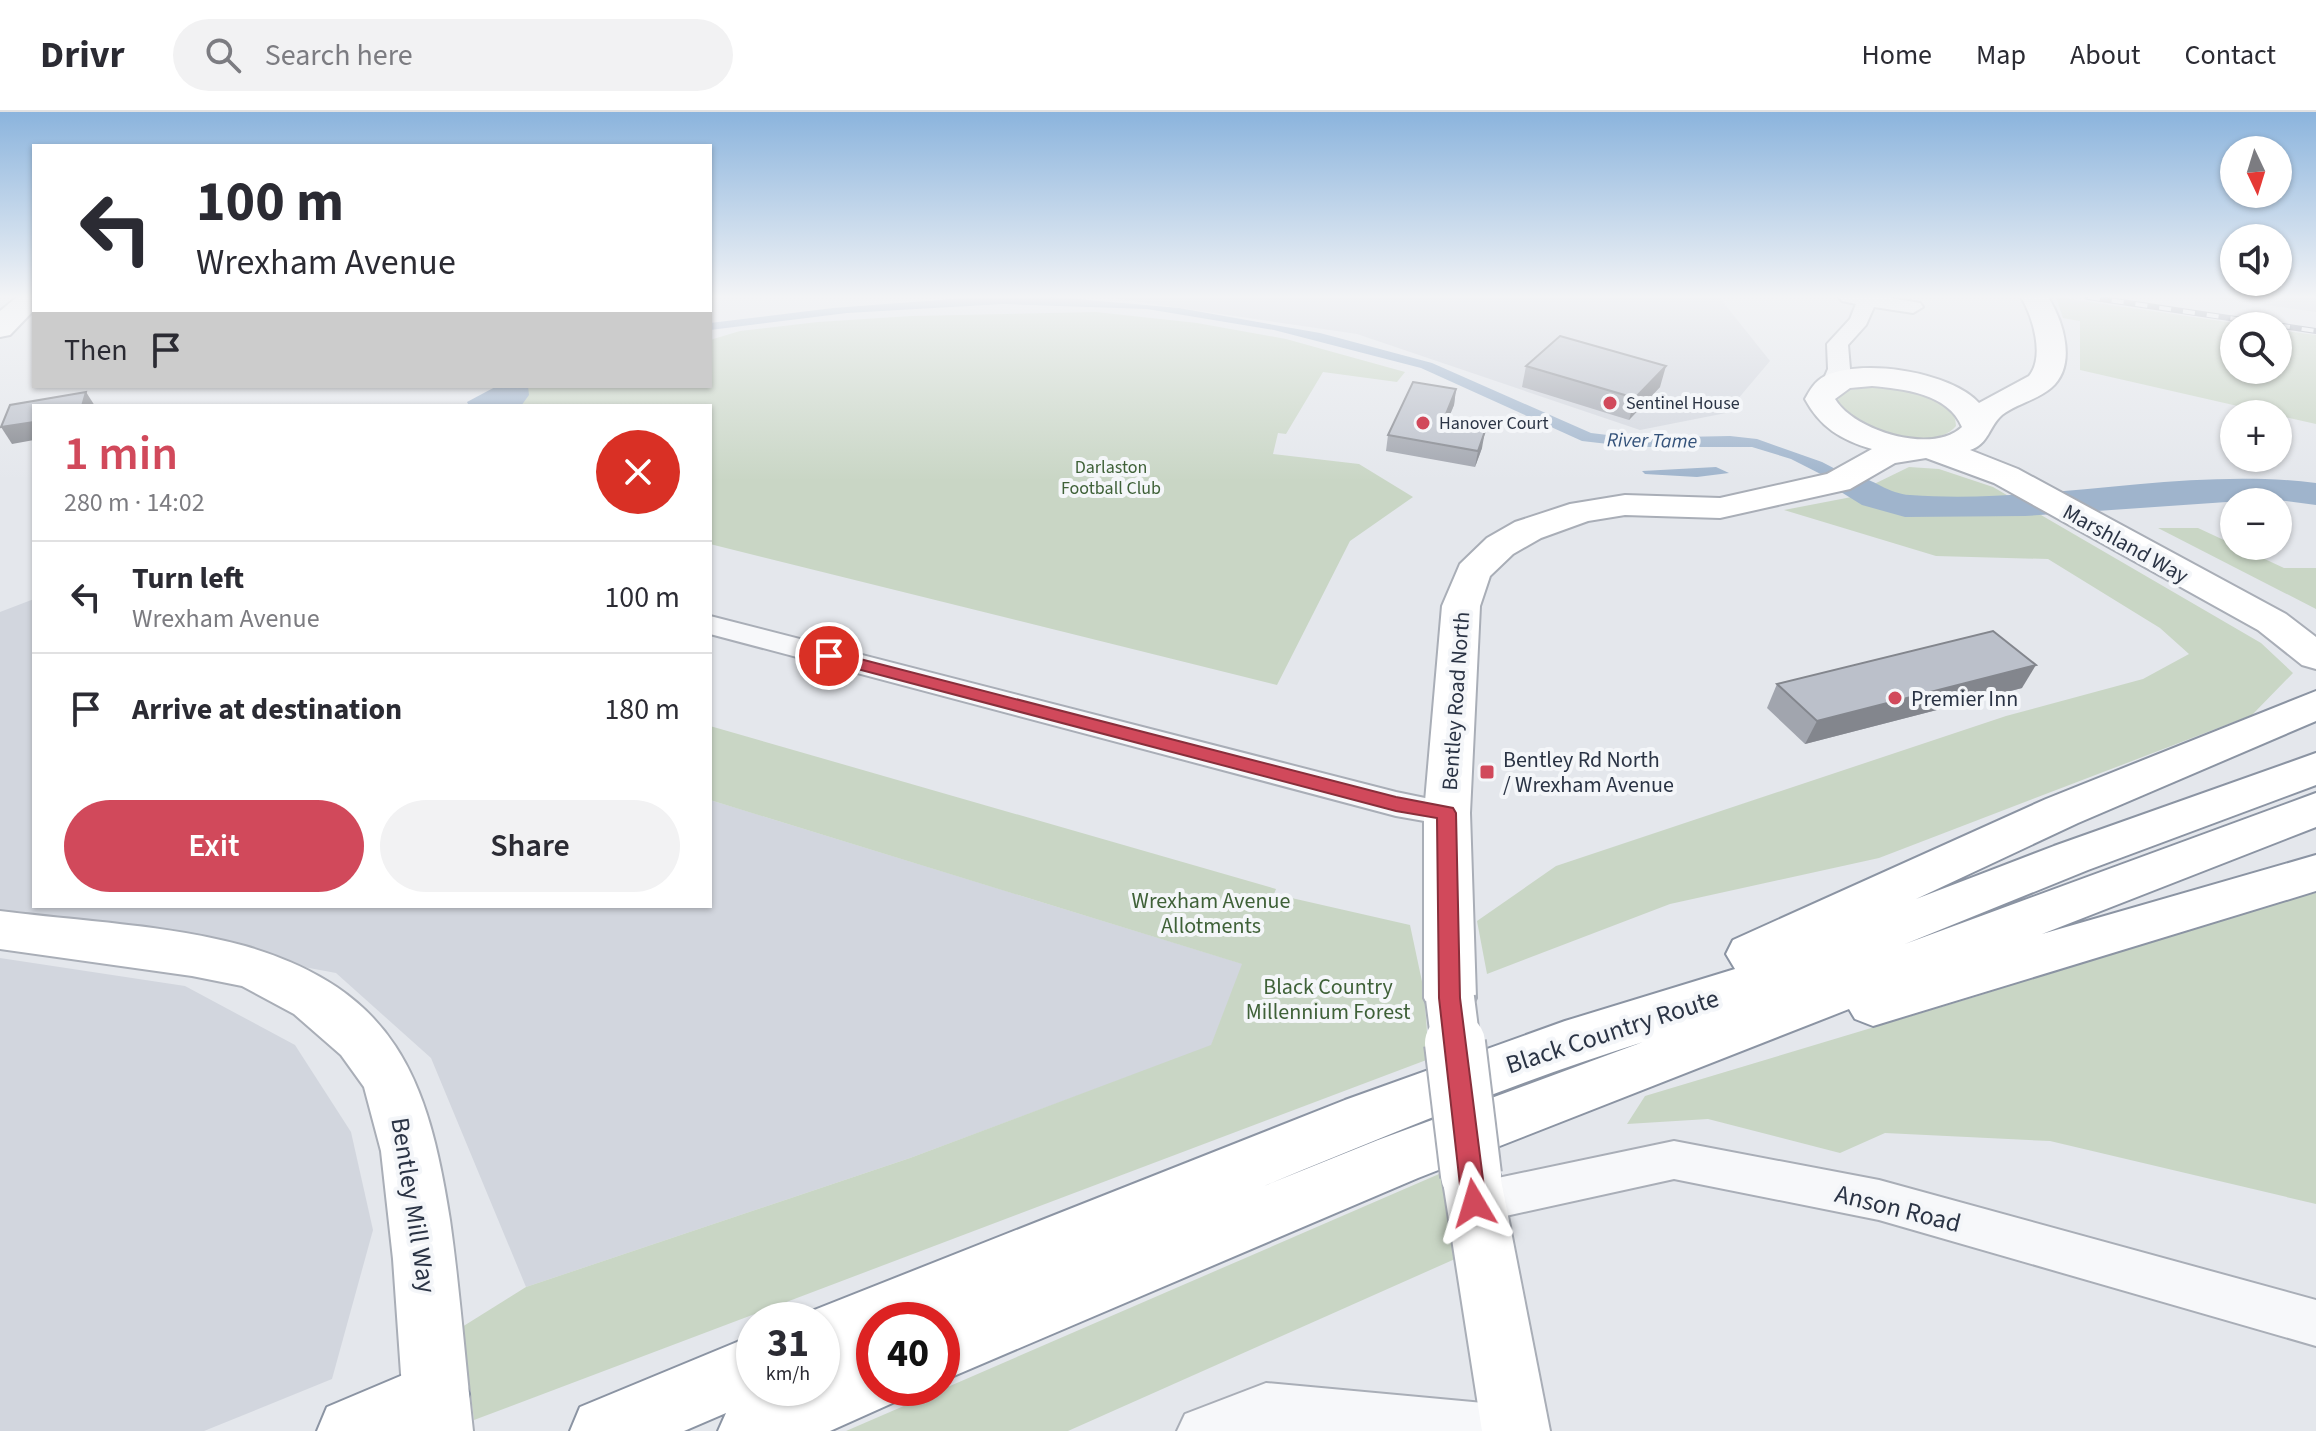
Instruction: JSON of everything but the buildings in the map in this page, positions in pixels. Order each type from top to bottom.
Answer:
[{"type":"main road","points":[[1922,448],[1880,441],[1848,429],[1827,413],[1822,405],[1824,390],[1833,383],[1857,378],[1902,380],[1977,390],[2030,388],[2046,377],[2051,359]]},
{"type":"main road","name":"Marshland Way","points":[[1902,380],[1947,395],[1972,414],[1977,426],[2038,485]]},
{"type":"main road","name":"Bentley Road North","points":[[1516,1431],[1472,1189],[1450,998],[1447,813],[1461,606],[1473,572],[1500,546],[1536,525],[1582,511],[1625,505],[1720,508],[1848,475],[1885,455],[1964,442],[1974,436],[1977,426],[1992,408],[2030,388]]},
{"type":"main road","points":[[1848,429],[1858,450],[1848,475]]},
{"type":"main road","name":"Marshland Way","points":[[1922,448],[2038,485],[2116,527],[2316,625]]},
{"type":"main road","name":"Marshland Way","points":[[2116,527],[2272,622],[2316,656]]},
{"type":"main road","points":[[1565,1044],[1717,970],[2062,811],[2316,705]]},
{"type":"main road","name":"Black Country Route","points":[[840,1332],[1350,1124],[1565,1044],[1734,991],[2071,858],[2316,768]]},
{"type":"main road","name":"Black Country Route","points":[[960,1342],[1398,1159],[2316,809]]},
{"type":"main road","points":[[1701,1041],[1885,1001],[2316,873]]},
{"type":"main road","name":"Bentley Mill Way","points":[[0,930],[194,956],[256,970],[297,988],[320,1003],[358,1036],[384,1073],[400,1113],[412,1164],[429,1292],[437,1412]]},
{"type":"main road","points":[[604,1431],[736,1376]]},
{"type":"main road","points":[[752,1431],[856,1386]]},
{"type":"main road","points":[[351,1431],[437,1412]]},
{"type":"street","points":[[1833,383],[1839,369],[1838,359]]},
{"type":"street","points":[[1847,359],[1902,380]]},
{"type":"street","points":[[712,626],[1381,800],[1447,813]]},
{"type":"street","name":"Anson Road","points":[[1472,1189],[1674,1160],[1879,1200],[2316,1323]]},
{"type":"street","points":[[1202,1431],[1266,1407],[1516,1431]]},
{"type":"shaded area","points":[[1429,359],[1768,359],[1770,361],[1726,413],[1640,430]]},
{"type":"shaded area","points":[[32,600],[32,908],[712,908],[712,801],[1243,964],[1211,1046],[910,1158],[526,1287],[431,1058],[336,973],[0,910],[0,612]]},
{"type":"shaded area","points":[[0,958],[185,986],[295,1045],[351,1132],[373,1230],[332,1379],[204,1431],[0,1431]]},
{"type":"green space","name":"Darlaston Football Club","points":[[712,359],[1357,359],[1405,372],[1397,382],[1323,372],[1286,434],[1278,433],[1273,454],[1359,464],[1413,497],[1350,541],[1277,685],[712,544],[712,404],[522,404],[527,388],[712,388]]},
{"type":"green space","points":[[2080,359],[2220,359],[2220,384],[2292,384],[2292,359],[2316,359],[2316,424],[2292,419],[2292,400],[2220,402],[2080,370]]},
{"type":"green space","points":[[1885,385],[1940,401],[1954,416],[1956,426],[1945,434],[1930,438],[1892,436],[1857,422],[1844,412],[1837,401],[1844,391]]},
{"type":"green space","points":[[1909,467],[1939,469],[1993,487],[2261,643],[2293,673],[2252,715],[1879,858],[1670,904],[1487,974],[1477,921],[1556,866],[2006,716],[2143,679],[2189,654],[2160,628],[2048,559],[1936,556],[1784,510],[1862,495],[1884,505],[1908,501],[1889,497],[1868,487]]},
{"type":"green space","points":[[2158,528],[2198,528],[2220,538],[2220,560]]},
{"type":"green space","points":[[2220,560],[2267,560],[2284,568],[2316,568],[2316,609]]},
{"type":"green space","name":"Black Country Millennium Forest","points":[[712,727],[1276,889],[1274,894],[1410,925],[1424,991],[1429,1059],[786,1302],[736,1302],[736,1321],[474,1420],[462,1327],[526,1287],[910,1158],[1211,1045],[1242,964],[712,801]]},
{"type":"green space","points":[[2316,893],[2316,1204],[2050,1141],[1885,1133],[1840,1153],[1708,1119],[1627,1124],[1645,1096],[1981,995],[2215,917]]},
{"type":"green space","points":[[1446,1171],[1455,1259],[1068,1431],[846,1431],[904,1406],[960,1406],[960,1382]]},
{"type":"water","points":[[1384,359],[1415,359],[1432,363],[1591,433],[1632,438],[1730,436],[1757,439],[1822,462],[1889,497],[1909,501],[1908,511],[1862,495],[1791,459],[1752,447],[1634,447],[1582,441],[1421,368]]},
{"type":"water","points":[[493,388],[528,388],[529,395],[522,404],[467,402]]},
{"type":"water","points":[[1716,467],[1729,473],[1697,477],[1645,474],[1642,471]]},
{"type":"waterway","name":"River Tame","points":[[1853,485],[1875,497],[1905,506],[2025,505],[2270,488],[2316,494]]},
{"type":"place","name":"Sentinel House","points":[[1610,403]]},
{"type":"place","name":"Hanover Court","points":[[1423,423]]},
{"type":"place","name":"Premier Inn","points":[[1895,698]]},
{"type":"place","name":"Bentley Rd North / Wrexham Avenue","points":[[1487,772]]},
{"type":"route","points":[[829,656],[1396,804],[1447,813],[1450,998],[1474,1203]]},
{"type":"park label","name":"Wrexham Avenue Allotments","points":[[1211,912]]}]
